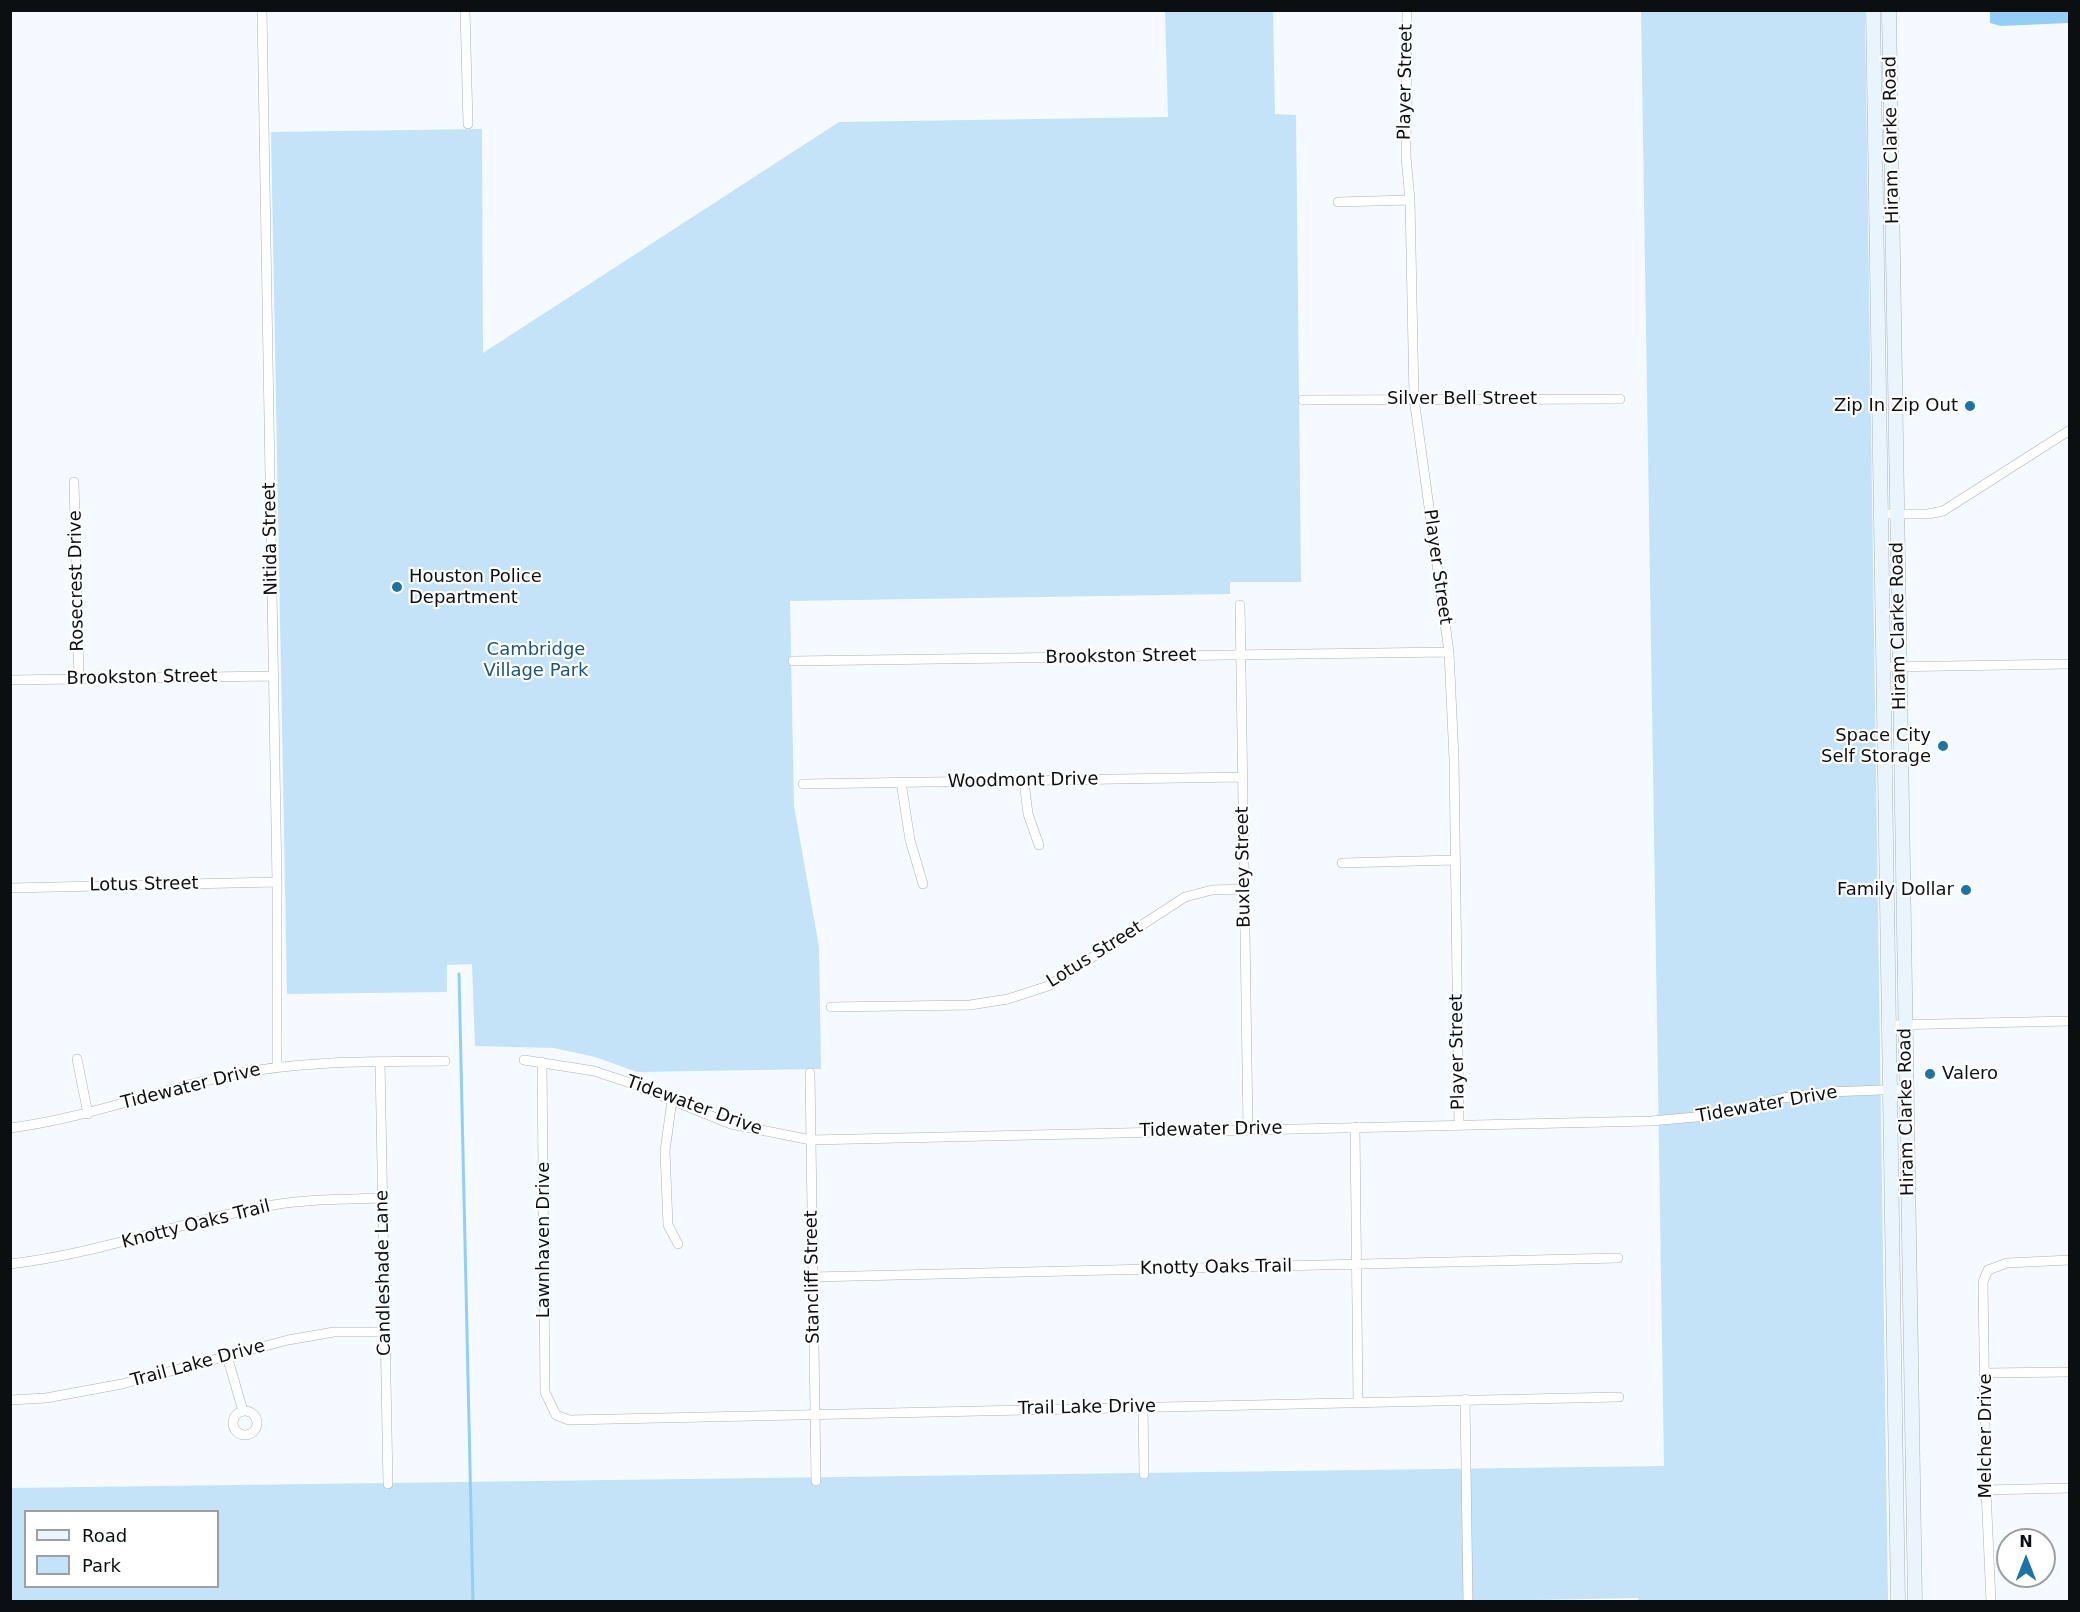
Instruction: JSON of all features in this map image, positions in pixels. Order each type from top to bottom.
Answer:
[{"type":"main road","name":"Hiram Clarke Road","points":[[1873,10],[1898,1602]]},
{"type":"main road","name":"Hiram Clarke Road","points":[[1889,10],[1916,1602]]},
{"type":"main road","points":[[1875,110],[1892,110]]},
{"type":"main road","points":[[1877,231],[1894,230]]},
{"type":"main road","points":[[1879,353],[1896,354]]},
{"type":"main road","points":[[1887,844],[1902,844]]},
{"type":"main road","points":[[1894,1261],[1910,1260]]},
{"type":"main road","points":[[1896,1437],[1913,1436]]},
{"type":"street","name":"Nitida Street","points":[[262,10],[277,882],[277,1067]]},
{"type":"street","points":[[465,10],[468,124]]},
{"type":"street","name":"Player Street","points":[[1407,10],[1406,157],[1410,200],[1414,398],[1449,652],[1454,759],[1459,1123]]},
{"type":"street","points":[[1338,202],[1410,200]]},
{"type":"street","name":"Silver Bell Street","points":[[1303,400],[1620,399]]},
{"type":"street","points":[[1882,514],[1928,514],[1956,505],[2070,430]]},
{"type":"street","name":"Rosecrest Drive","points":[[74,482],[79,679]]},
{"type":"street","name":"Buxley Street","points":[[1240,605],[1248,1129]]},
{"type":"street","name":"Brookston Street","points":[[793,661],[1449,652]]},
{"type":"street","points":[[1884,667],[2070,664]]},
{"type":"street","name":"Brookston Street","points":[[10,680],[273,676]]},
{"type":"street","name":"Woodmont Drive","points":[[803,784],[1243,777]]},
{"type":"street","points":[[1024,781],[1028,814],[1039,845]]},
{"type":"street","points":[[902,782],[910,840],[922,884]]},
{"type":"street","points":[[1342,863],[1455,860]]},
{"type":"street","name":"Lotus Street","points":[[10,888],[277,882]]},
{"type":"street","name":"Lotus Street","points":[[831,1007],[970,1005],[1008,999],[1048,986],[1185,897],[1212,890],[1245,890]]},
{"type":"street","points":[[1890,1024],[2070,1021]]},
{"type":"street","points":[[77,1059],[88,1114]]},
{"type":"street","name":"Tidewater Drive","points":[[524,1060],[594,1071],[731,1124],[811,1140],[1459,1123],[1651,1121],[1718,1115],[1783,1098],[1828,1092],[1907,1089]]},
{"type":"street","name":"Tidewater Drive","points":[[10,1128],[88,1114],[199,1081],[277,1067],[445,1061]]},
{"type":"street","name":"Candleshade Lane","points":[[380,1062],[388,1484]]},
{"type":"street","name":"Lawnhaven Drive","points":[[542,1062],[545,1392],[556,1415]]},
{"type":"street","name":"Stancliff Street","points":[[810,1072],[816,1481]]},
{"type":"street","points":[[672,1100],[666,1131],[666,1183],[668,1226],[678,1244]]},
{"type":"street","points":[[1355,1127],[1358,1401]]},
{"type":"street","name":"Knotty Oaks Trail","points":[[10,1264],[96,1250],[273,1205],[382,1198]]},
{"type":"street","name":"Knotty Oaks Trail","points":[[813,1277],[1618,1258]]},
{"type":"street","name":"Melcher Drive","points":[[1991,1602],[1986,1490],[1983,1282],[1988,1270],[2007,1263],[2070,1260]]},
{"type":"street","name":"Trail Lake Drive","points":[[10,1400],[46,1398],[122,1384],[288,1340],[334,1332],[385,1332]]},
{"type":"street","points":[[227,1356],[243,1411]]},
{"type":"street","points":[[1986,1373],[2070,1372]]},
{"type":"street","name":"Trail Lake Drive","points":[[556,1415],[569,1420],[1619,1397]]},
{"type":"street","points":[[1465,1399],[1468,1602]]},
{"type":"street","points":[[1143,1407],[1144,1474]]},
{"type":"street","points":[[1986,1490],[2070,1488]]},
{"type":"green space","name":"Cambridge Village Park","points":[[1165,11],[1273,11],[1275,114],[1296,115],[1301,582],[1230,582],[1230,594],[790,601],[794,806],[819,947],[821,1069],[637,1072],[595,1057],[554,1048],[475,1046],[472,964],[447,965],[447,992],[287,994],[271,132],[482,129],[483,353],[839,122],[1168,117]]},
{"type":"green space","points":[[1641,11],[1865,11],[1888,1601],[1639,1602],[1638,1598],[1434,1602],[11,1601],[10,1488],[1664,1466]]},
{"type":"water","points":[[1990,11],[2069,11],[2069,23],[2001,26],[1990,23]]},
{"type":"waterway","points":[[459,974],[473,1602]]},
{"type":"place","name":"Zip In Zip Out","points":[[1970,406]]},
{"type":"place","name":"Houston Police Department","points":[[397,587]]},
{"type":"place","name":"Space City Self Storage","points":[[1943,746]]},
{"type":"place","name":"Family Dollar","points":[[1966,890]]},
{"type":"place","name":"Valero","points":[[1930,1074]]}]
